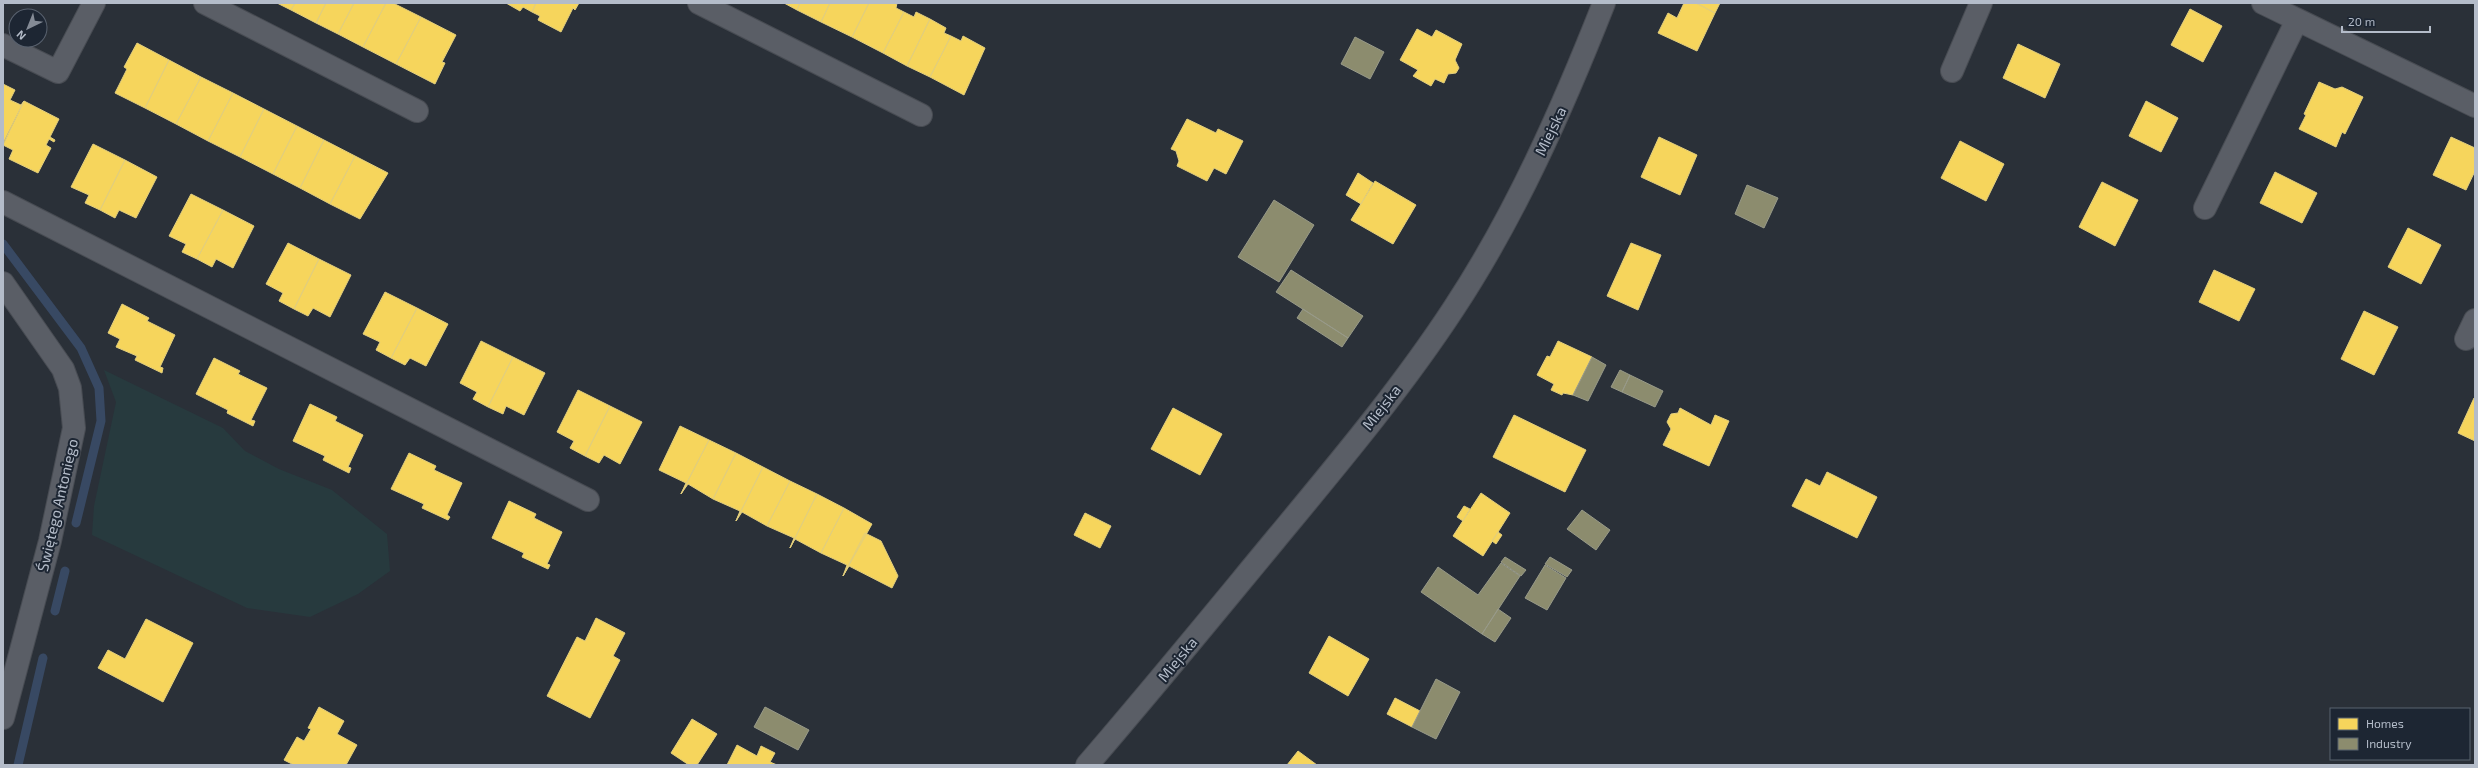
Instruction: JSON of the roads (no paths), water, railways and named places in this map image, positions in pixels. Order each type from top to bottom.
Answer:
[{"type":"street","points":[[3,45],[58,72],[94,3]]},
{"type":"street","points":[[205,3],[418,111]]},
{"type":"street","points":[[699,3],[921,115]]},
{"type":"street","name":"Miejska","points":[[1087,765],[1152,689],[1330,473],[1414,365],[1454,308],[1481,264],[1535,162],[1573,82],[1604,3]]},
{"type":"street","points":[[1952,71],[1981,3]]},
{"type":"street","points":[[2263,3],[2475,106]]},
{"type":"street","points":[[2205,208],[2297,20]]},
{"type":"street","points":[[3,202],[588,500]]},
{"type":"street","name":"Świętego Antoniego","points":[[3,283],[63,368],[71,394],[74,428],[51,535],[3,718]]},
{"type":"waterway","points":[[3,244],[81,348],[99,388],[101,421],[76,523]]},
{"type":"waterway","points":[[55,611],[65,571]]},
{"type":"waterway","points":[[18,765],[43,658]]}]
